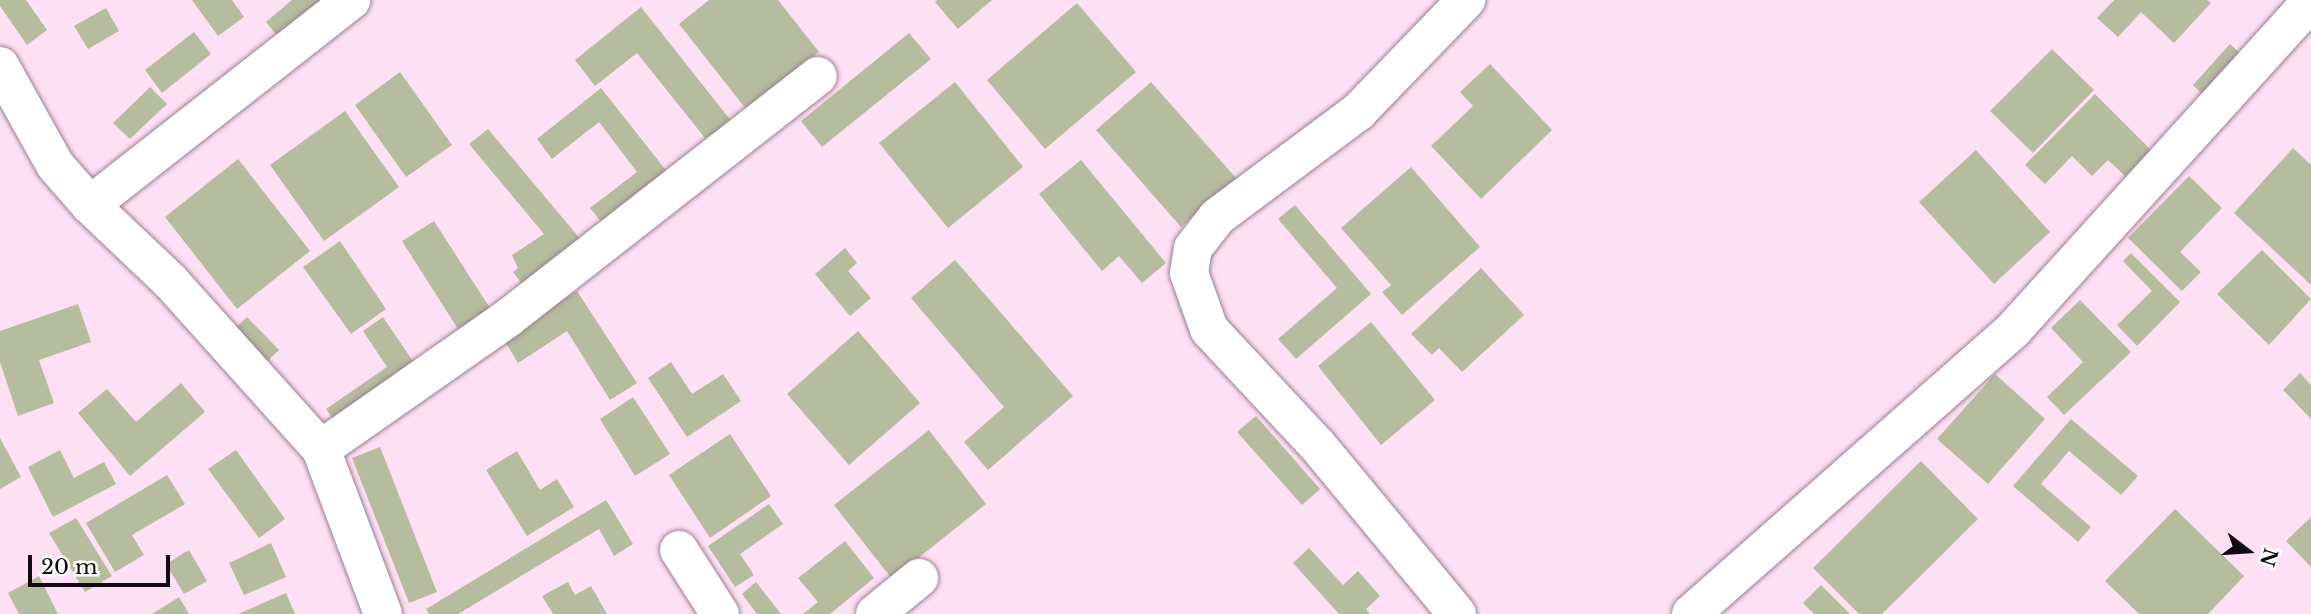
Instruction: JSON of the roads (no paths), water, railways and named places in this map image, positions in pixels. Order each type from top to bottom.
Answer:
[{"type":"street","points":[[90,205],[351,0]]},
{"type":"street","points":[[1457,614],[1317,445],[1209,329],[1189,273],[1193,248],[1217,218],[1357,112],[1466,0]]},
{"type":"street","points":[[1691,614],[2014,329],[2311,2]]},
{"type":"street","points":[[0,66],[55,165],[90,205],[171,282],[321,449],[383,614]]},
{"type":"street","points":[[321,449],[508,318],[818,76]]},
{"type":"street","points":[[679,550],[720,614]]},
{"type":"street","points":[[874,614],[919,578]]}]
